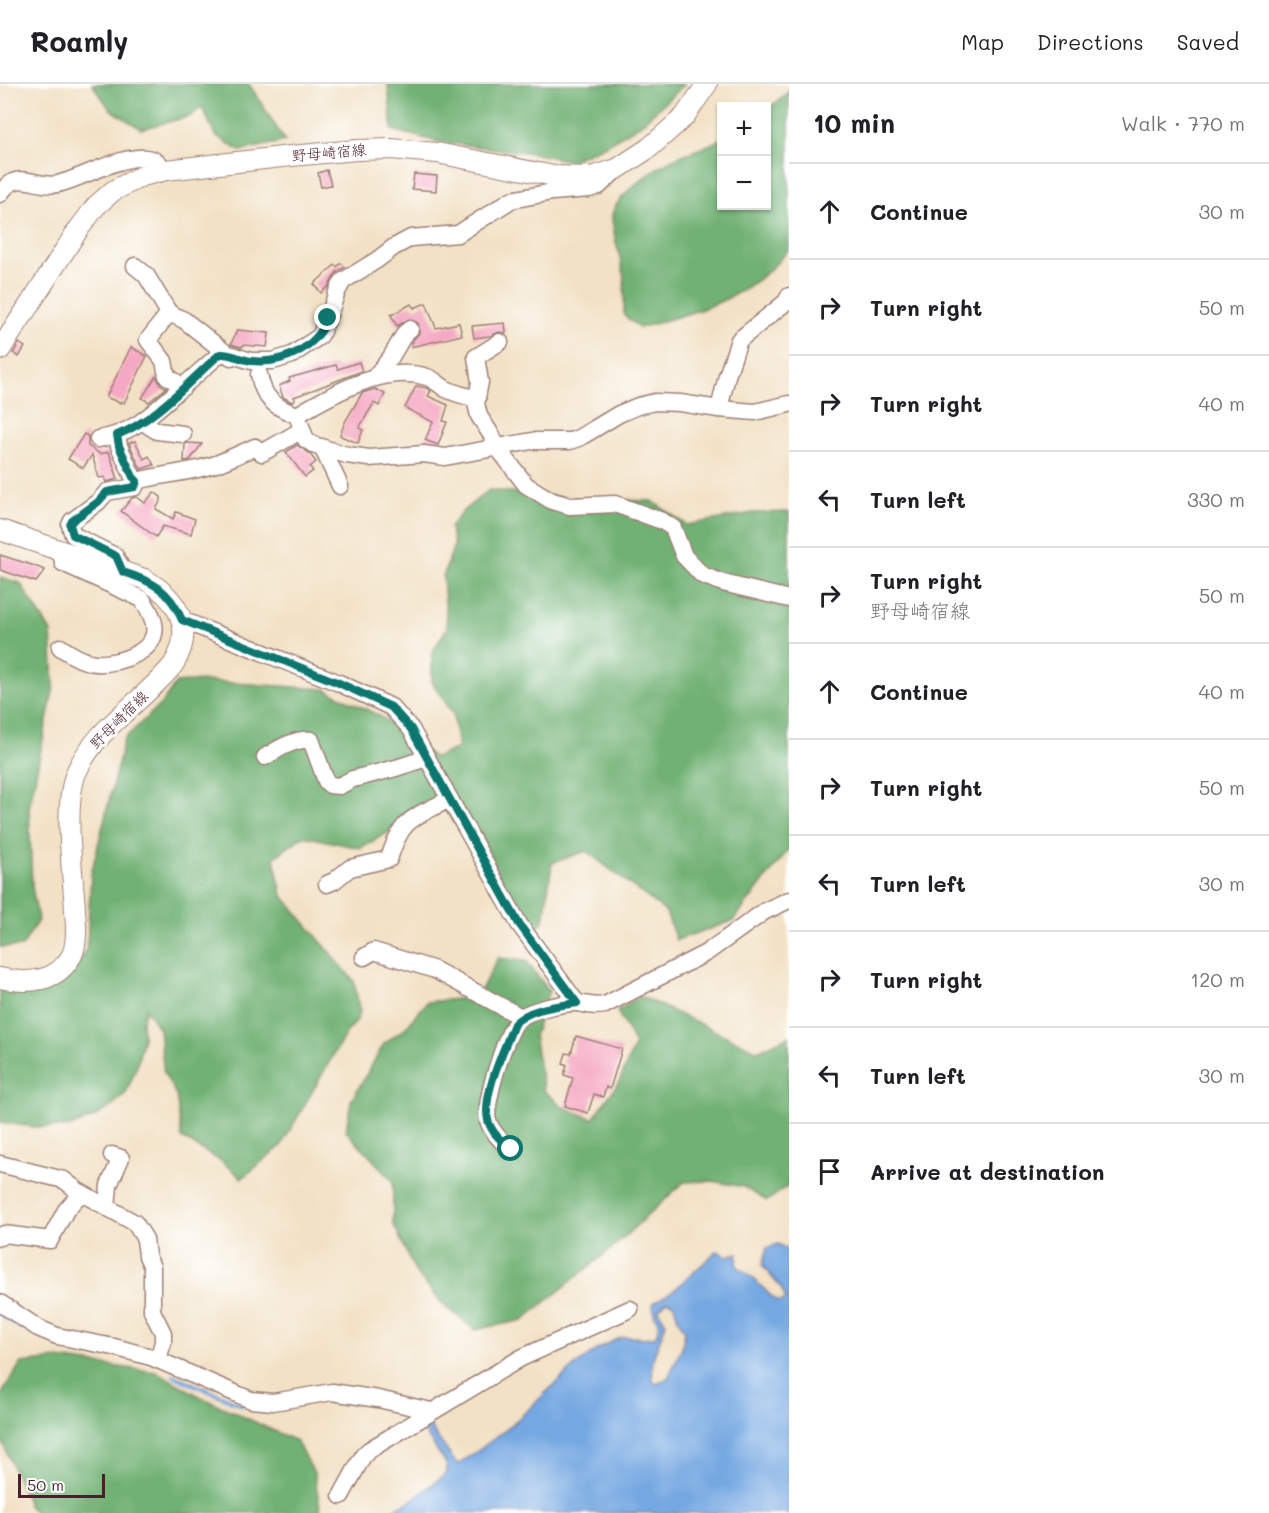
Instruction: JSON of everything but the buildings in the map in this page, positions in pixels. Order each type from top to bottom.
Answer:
[{"type":"main road","name":"野母崎宿線","points":[[0,350],[96,206],[113,191],[142,176],[166,170],[380,149],[437,153],[554,176],[590,177],[617,169],[649,148],[684,117],[707,84]]},
{"type":"main road","points":[[0,530],[144,579],[170,597],[182,620]]},
{"type":"main road","name":"野母崎宿線","points":[[0,978],[23,982],[45,979],[56,974],[72,954],[76,940],[69,810],[75,775],[95,741],[173,665],[182,646],[182,620]]},
{"type":"street","points":[[0,194],[9,183],[20,179],[57,184],[121,161],[143,158],[154,160],[166,170]]},
{"type":"street","points":[[98,439],[117,435],[143,422],[220,354],[251,361],[273,361],[298,352],[320,336],[343,281],[411,238],[422,235],[458,234],[512,200],[552,192],[589,189],[599,186],[617,169]]},
{"type":"street","points":[[135,266],[146,275],[170,313],[184,320],[230,355],[232,361],[251,373],[264,374],[293,360],[298,352]]},
{"type":"street","points":[[719,409],[739,340],[786,302],[789,296]]},
{"type":"street","points":[[170,313],[148,340],[164,361],[167,376],[183,387]]},
{"type":"street","points":[[374,378],[410,328]]},
{"type":"street","points":[[500,342],[476,357],[480,382],[477,399],[479,416],[496,447],[526,485],[552,501],[570,506],[615,504],[662,521],[673,528],[684,556],[702,575],[723,583],[789,599]]},
{"type":"street","points":[[259,374],[262,389],[282,410],[299,423],[306,440],[347,455],[369,458],[424,454],[445,457],[532,441],[570,441],[618,414],[654,402],[755,412],[789,404]]},
{"type":"street","points":[[137,481],[214,464],[255,447],[262,453],[327,397],[374,378],[416,374],[430,378],[458,394],[477,399]]},
{"type":"street","points":[[143,422],[157,431],[183,434]]},
{"type":"street","points":[[117,435],[119,446],[137,481]]},
{"type":"street","points":[[321,447],[340,486]]},
{"type":"street","points":[[123,572],[116,556],[73,535],[70,525],[107,492],[135,487],[137,481]]},
{"type":"street","points":[[60,647],[88,662],[114,663],[133,656],[148,644],[154,634],[151,615],[142,599],[63,563],[61,550]]},
{"type":"street","points":[[182,620],[339,683],[391,707],[411,729],[519,924],[577,1003]]},
{"type":"street","points":[[265,757],[294,742],[311,740],[326,781],[330,785],[339,786],[353,779],[427,758]]},
{"type":"street","points":[[327,884],[350,868],[389,859],[402,826],[450,799]]},
{"type":"street","points":[[765,911],[772,901],[789,887]]},
{"type":"street","points":[[511,1149],[499,1140],[488,1121],[487,1110],[489,1094],[504,1049],[514,1024],[521,1017],[553,1006],[577,1003],[593,1007],[605,1005],[706,953],[765,911],[789,900]]},
{"type":"street","points":[[364,957],[374,951],[435,970],[521,1017]]},
{"type":"street","points":[[107,1208],[109,1185],[121,1158],[112,1155]]},
{"type":"street","points":[[0,1164],[64,1180],[81,1193],[135,1223],[145,1239],[147,1256],[152,1267],[152,1311],[163,1333],[158,1360]]},
{"type":"street","points":[[0,1237],[4,1234],[50,1240],[66,1210],[81,1193]]},
{"type":"street","points":[[0,1303],[38,1328],[57,1336],[114,1347],[158,1360],[251,1400],[273,1402],[332,1392],[431,1411]]},
{"type":"street","points":[[340,1496],[363,1456],[369,1450],[521,1358],[630,1309]]},
{"type":"green space","points":[[92,84],[249,84],[285,141],[240,151],[215,135],[202,107],[191,116],[141,129],[110,109]]},
{"type":"green space","points":[[388,84],[685,84],[641,124],[604,146],[570,161],[532,153],[439,142],[392,130]]},
{"type":"green space","points":[[789,90],[789,249],[773,266],[740,292],[702,309],[639,328],[624,315],[624,278],[612,219],[613,211],[618,203],[634,185],[664,164],[717,140],[717,210],[771,210],[771,106],[785,96]]},
{"type":"green space","points":[[489,490],[580,499],[652,501],[687,525],[753,513],[789,512],[789,849],[733,921],[676,940],[666,912],[586,851],[552,863],[544,920],[536,929],[517,913],[501,884],[440,804],[360,848],[303,836],[274,858],[282,895],[354,981],[360,1012],[281,1146],[242,1178],[221,1161],[182,1138],[176,1095],[164,1073],[159,1029],[146,1009],[142,1021],[143,1037],[137,1066],[126,1093],[109,1108],[95,1117],[70,1127],[34,1127],[0,1122],[0,986],[49,987],[75,970],[87,947],[91,874],[124,739],[163,702],[176,683],[203,681],[325,689],[380,716],[435,758],[458,748],[453,714],[432,682],[432,653],[447,628],[443,577],[454,545],[450,527],[464,510]]},
{"type":"green space","points":[[0,577],[20,583],[51,632],[54,687],[29,808],[32,887],[38,920],[22,947],[0,947]]},
{"type":"green space","points":[[498,958],[526,961],[549,991],[534,1036],[544,1091],[563,1107],[593,1119],[619,1082],[635,1044],[617,1011],[640,996],[758,1051],[789,1036],[789,1185],[767,1201],[744,1187],[712,1181],[684,1182],[611,1249],[523,1320],[475,1330],[443,1304],[416,1273],[393,1223],[393,1181],[346,1131],[351,1101],[384,1044],[405,1028],[427,1002],[477,997]]},
{"type":"green space","points":[[58,1359],[157,1372],[199,1396],[296,1441],[314,1473],[321,1513],[37,1513],[29,1507],[0,1436],[0,1397],[21,1363]]},
{"type":"water","points":[[778,1244],[789,1250],[789,1513],[384,1513],[409,1502],[447,1473],[447,1465],[422,1428],[428,1424],[455,1462],[459,1464],[505,1430],[573,1368],[600,1348],[620,1338],[656,1336],[659,1325],[654,1314],[653,1303],[672,1292],[717,1251],[727,1256],[738,1253],[737,1266],[773,1298],[780,1302],[786,1299],[781,1288],[762,1265],[767,1248]],"holes":[[[667,1301],[674,1304],[678,1319],[685,1331],[682,1347],[668,1378],[657,1384],[653,1382],[653,1364],[655,1351],[666,1323],[658,1310]]]},
{"type":"waterway","points":[[0,1314],[22,1328]]},
{"type":"waterway","points":[[56,1343],[102,1353]]},
{"type":"waterway","points":[[174,1376],[242,1405]]},
{"type":"route","points":[[328,318],[320,336],[292,355],[273,361],[251,361],[226,353],[220,354],[141,424],[117,435],[119,446],[137,481],[135,487],[107,492],[70,525],[73,535],[116,556],[123,572],[144,579],[162,590],[170,597],[182,620],[339,683],[391,707],[411,729],[519,924],[577,1003],[553,1006],[521,1017],[514,1024],[489,1094],[487,1110],[488,1121],[499,1140],[511,1149]]}]
